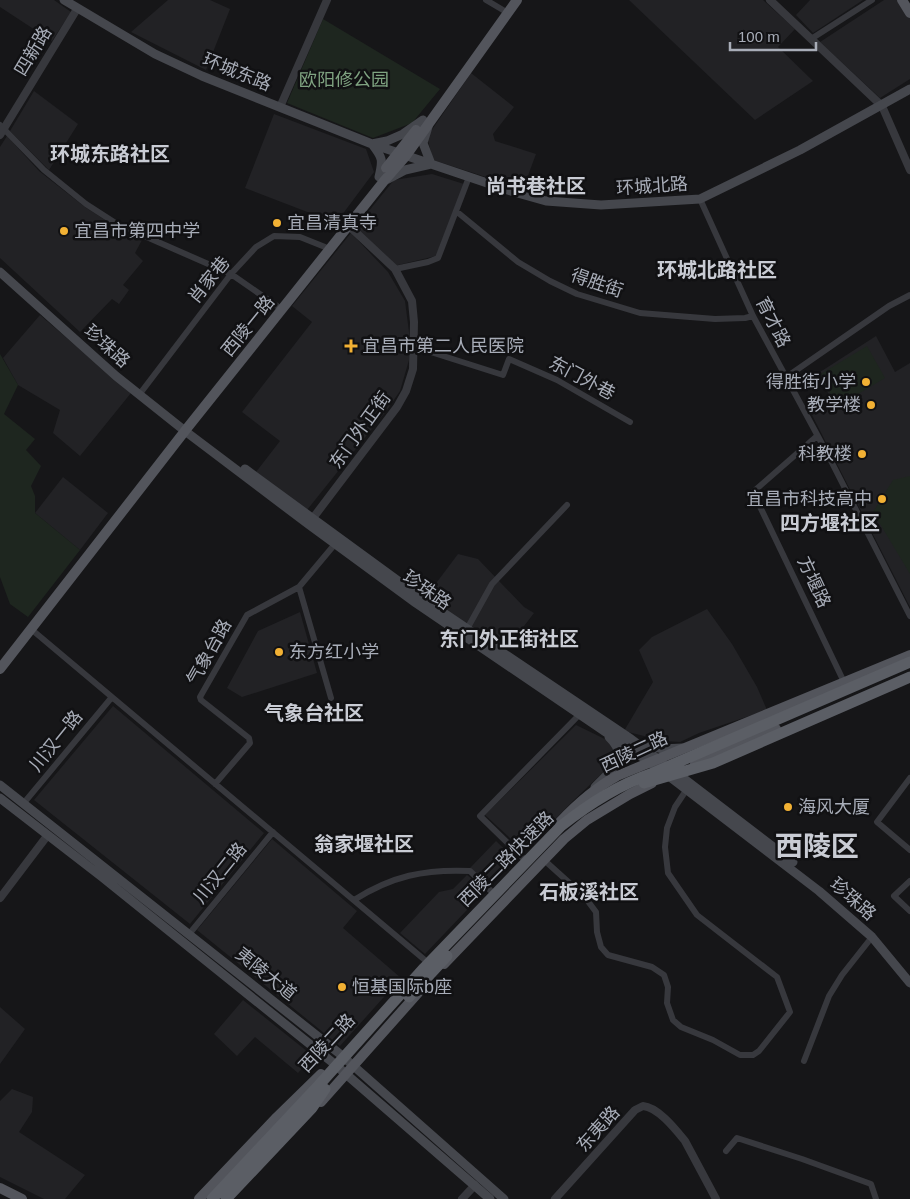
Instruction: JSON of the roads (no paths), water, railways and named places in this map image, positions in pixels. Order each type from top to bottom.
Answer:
[{"type":"highway","name":"西陵二路快速路","points":[[212,1199],[319,1085],[431,961],[562,826],[575,815],[593,802],[628,782],[910,662]]},
{"type":"highway","name":"西陵二路快速路","points":[[221,1199],[455,946],[556,840],[580,819],[596,807],[644,783],[778,723],[910,668]]},
{"type":"highway","points":[[644,783],[713,763],[910,677]]},
{"type":"highway","points":[[206,1199],[315,1081]]},
{"type":"highway","points":[[226,1199],[312,1108],[324,1089]]},
{"type":"main road","name":"环城东路","points":[[64,0],[155,54],[210,79],[402,155]]},
{"type":"main road","name":"西陵一路","points":[[505,12],[510,0]]},
{"type":"main road","name":"西陵一路","points":[[0,669],[277,306],[402,155],[505,12],[517,0]]},
{"type":"main road","points":[[902,0],[910,13]]},
{"type":"main road","name":"环城北路","points":[[402,155],[546,201],[600,205],[700,199],[800,150],[910,89]]},
{"type":"main road","points":[[426,122],[424,144],[431,164],[381,179],[382,162],[380,155],[372,144],[387,141],[426,122]]},
{"type":"main road","name":"西陵一路","points":[[0,662],[348,226],[381,179]]},
{"type":"main road","name":"珍珠路","points":[[0,266],[118,372],[185,428],[420,597],[631,739],[672,774],[743,823],[876,932],[910,974]]},
{"type":"main road","name":"珍珠路","points":[[0,272],[116,376],[335,544],[416,603],[592,722],[654,760]]},
{"type":"main road","name":"西陵二路","points":[[199,1199],[276,1116],[315,1081],[426,961],[580,801],[605,782],[654,760],[910,654]]},
{"type":"main road","name":"西陵二路","points":[[233,1199],[438,970],[564,839],[587,820],[630,794],[672,774],[910,672]]},
{"type":"main road","points":[[580,801],[612,770],[619,759],[618,750],[613,741],[592,722]]},
{"type":"main road","points":[[631,739],[662,749],[682,748]]},
{"type":"main road","name":"珍珠路","points":[[672,774],[687,789],[820,891],[872,937],[910,984]]},
{"type":"main road","name":"夷陵大道","points":[[0,785],[190,933],[340,1054],[504,1199]]},
{"type":"main road","name":"夷陵大道","points":[[0,798],[102,877],[332,1062],[490,1199]]},
{"type":"main road","points":[[0,1188],[22,1199]]},
{"type":"street","points":[[280,107],[327,0]]},
{"type":"street","points":[[486,0],[505,12]]},
{"type":"street","points":[[770,0],[882,106],[910,170]]},
{"type":"street","points":[[811,39],[872,0]]},
{"type":"street","name":"四新路","points":[[1,130],[77,9]]},
{"type":"street","points":[[1,130],[44,170],[86,204],[117,224],[231,274],[277,306]]},
{"type":"street","points":[[394,269],[438,258],[469,177]]},
{"type":"street","name":"育才路","points":[[700,199],[753,316],[910,616]]},
{"type":"street","name":"得胜街","points":[[456,211],[518,262],[550,282],[577,294],[640,312],[715,319],[753,316]]},
{"type":"street","name":"东门外正街","points":[[312,518],[397,407],[406,391],[413,369],[414,322],[412,301],[394,269],[348,226]]},
{"type":"street","name":"肖家巷","points":[[142,391],[231,274],[256,247],[274,236],[300,237],[325,247]]},
{"type":"street","points":[[785,378],[889,306],[910,295]]},
{"type":"street","name":"东门外巷","points":[[414,347],[503,375],[509,359],[557,380],[630,422]]},
{"type":"street","name":"方堰路","points":[[817,436],[753,492],[844,682]]},
{"type":"street","points":[[467,629],[492,584],[567,504]]},
{"type":"street","name":"气象台路","points":[[216,784],[250,743],[249,738],[201,700],[200,697],[247,615],[299,587],[335,544]]},
{"type":"street","points":[[299,587],[331,698]]},
{"type":"street","points":[[32,629],[426,961]]},
{"type":"street","name":"川汉一路","points":[[23,804],[112,696]]},
{"type":"street","points":[[524,859],[480,816],[580,714]]},
{"type":"street","points":[[910,778],[877,822],[910,850]]},
{"type":"street","points":[[544,860],[584,896],[596,912],[601,948],[608,955],[652,966],[664,975],[668,987],[667,1003],[673,1020],[681,1027],[713,1040],[740,1056],[753,1055],[759,1051],[790,1012],[777,977],[698,915],[668,873],[665,847],[667,828],[687,789]]},
{"type":"street","name":"川汉二路","points":[[190,933],[273,832]]},
{"type":"street","points":[[0,898],[47,836]]},
{"type":"street","points":[[354,900],[374,887],[414,874],[448,870],[470,871],[492,892]]},
{"type":"street","points":[[910,881],[894,896],[910,911]]},
{"type":"street","points":[[804,1061],[829,996],[842,974],[872,937]]},
{"type":"street","name":"东夷路","points":[[555,1199],[635,1110],[643,1106],[653,1108],[679,1133],[716,1199]]},
{"type":"street","points":[[726,1151],[737,1138],[871,1184],[876,1199]]},
{"type":"street","points":[[462,1199],[475,1185]]},
{"type":"place","name":"宜昌清真寺","points":[[277,223]]},
{"type":"place","name":"宜昌市第四中学","points":[[64,231]]},
{"type":"place","name":"宜昌市第二人民医院","points":[[351,346]]},
{"type":"place","name":"得胜街小学","points":[[866,382]]},
{"type":"place","name":"教学楼","points":[[871,405]]},
{"type":"place","name":"科教楼","points":[[862,454]]},
{"type":"place","name":"宜昌市科技高中","points":[[882,499]]},
{"type":"place","name":"东方红小学","points":[[279,652]]},
{"type":"place","name":"海风大厦","points":[[788,807]]},
{"type":"place","name":"恒基国际b座","points":[[342,987]]},
{"type":"district","name":"环城东路社区","points":[[110,154]]},
{"type":"district","name":"尚书巷社区","points":[[536,186]]},
{"type":"district","name":"环城北路社区","points":[[717,270]]},
{"type":"district","name":"四方堰社区","points":[[830,523]]},
{"type":"district","name":"东门外正街社区","points":[[509,639]]},
{"type":"district","name":"气象台社区","points":[[314,713]]},
{"type":"district","name":"翁家堰社区","points":[[364,844]]},
{"type":"district","name":"西陵区","points":[[817,846]]},
{"type":"district","name":"石板溪社区","points":[[589,892]]},
{"type":"park label","name":"欧阳修公园","points":[[344,80]]}]
